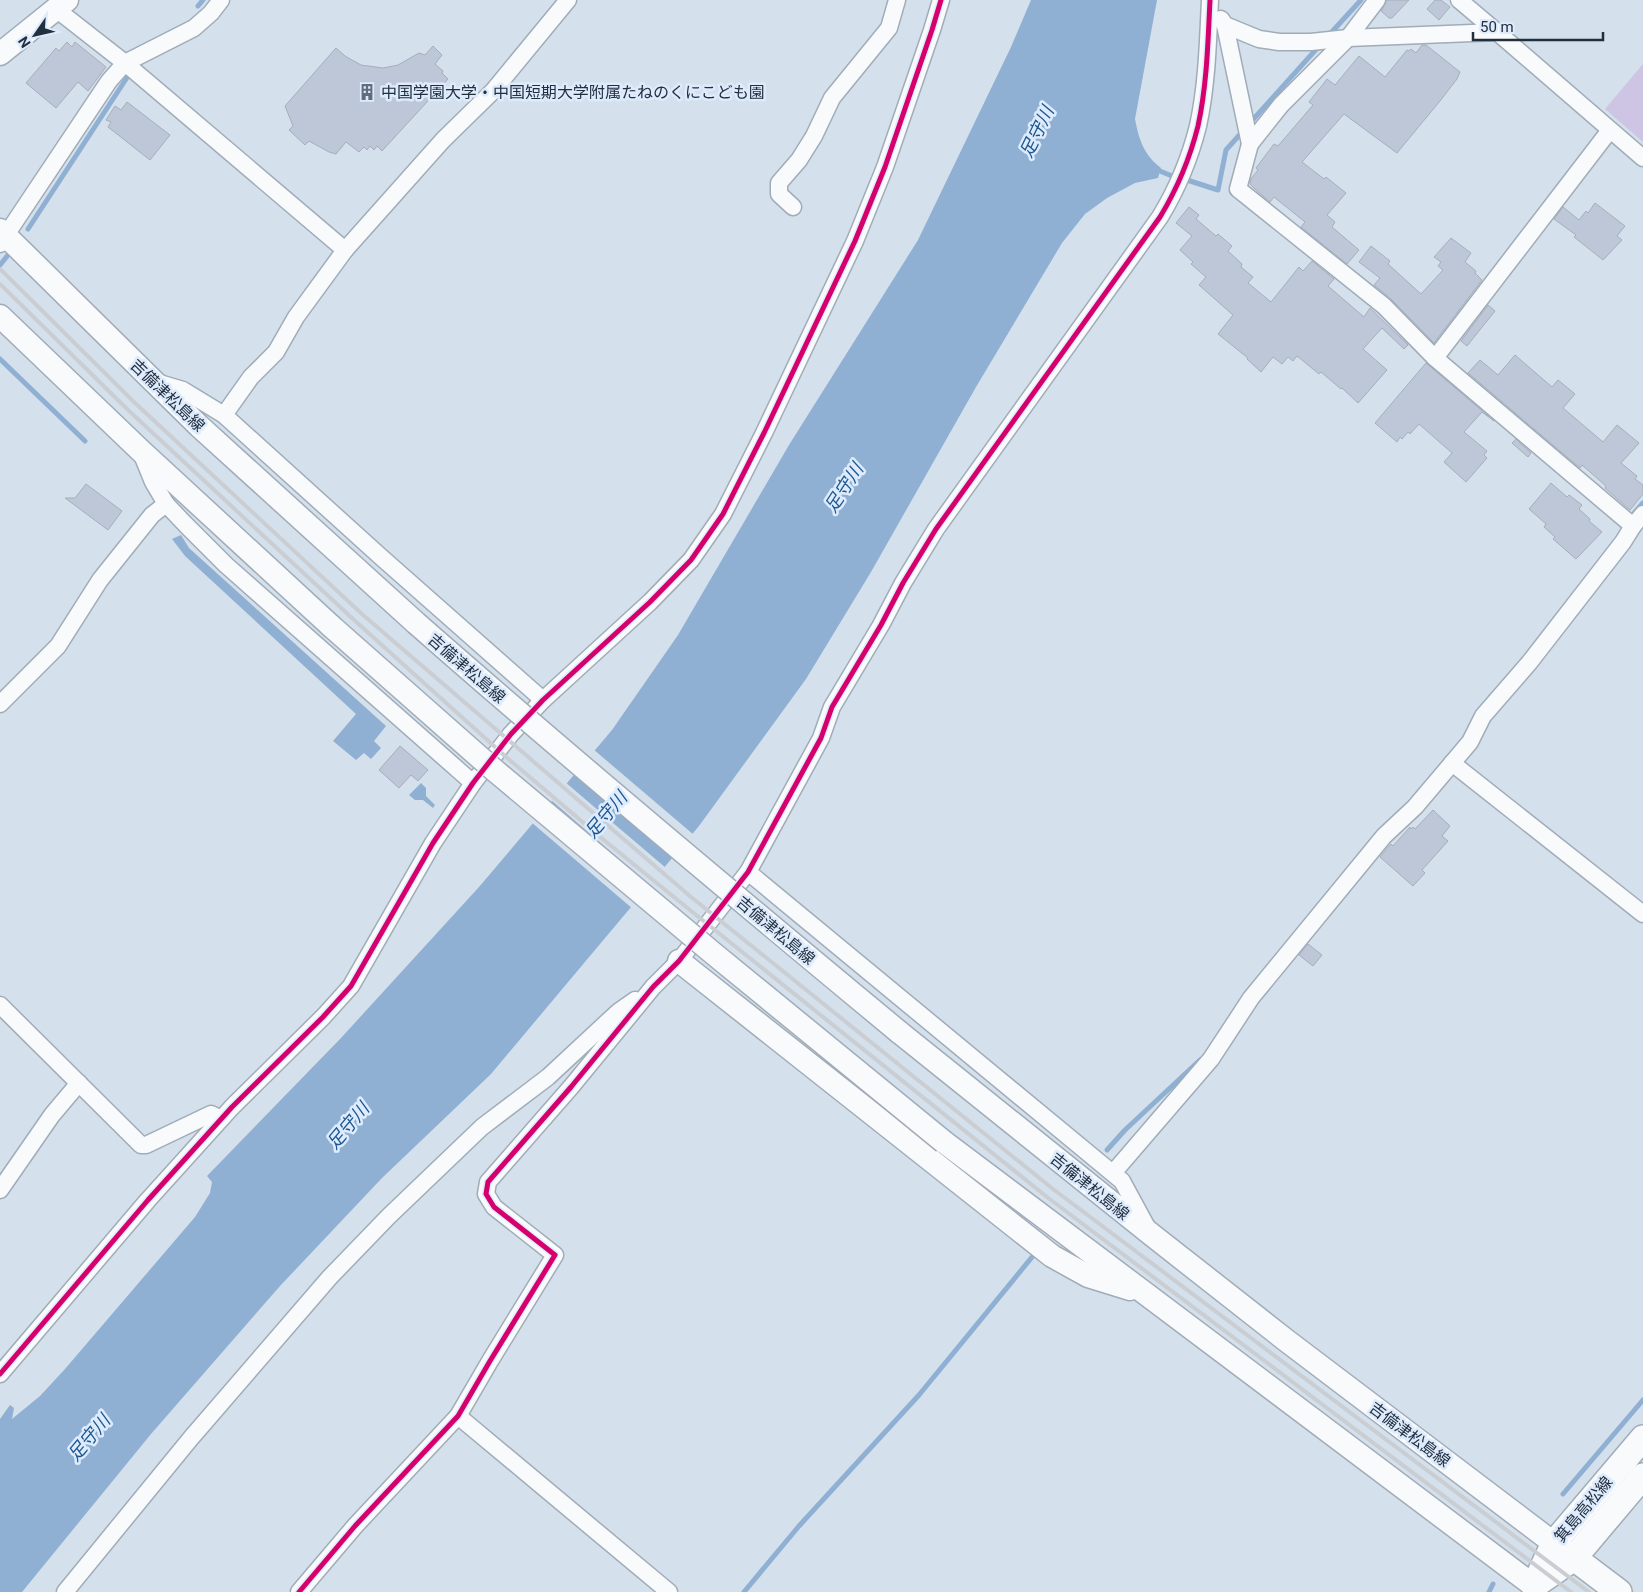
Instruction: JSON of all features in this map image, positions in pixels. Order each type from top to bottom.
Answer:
[{"type":"main road","points":[[0,54],[61,4]]},
{"type":"main road","name":"吉備津松島線","points":[[2,237],[199,426],[416,623],[694,863],[898,1032],[1152,1235],[1288,1341],[1574,1558]]},
{"type":"main road","points":[[0,316],[140,450],[331,626],[493,769],[714,954],[944,1142],[1538,1589]]},
{"type":"main road","points":[[679,961],[1052,1256],[1088,1276],[1146,1294]]},
{"type":"main road","name":"箕島高松線","points":[[1538,1589],[1554,1543],[1643,1438]]},
{"type":"main road","name":"箕島高松線","points":[[1538,1589],[1574,1558],[1643,1476]]},
{"type":"main road","name":"箕島高松線","points":[[1574,1558],[1619,1592]]},
{"type":"street","points":[[2,237],[108,81],[125,63],[194,28],[222,0]]},
{"type":"street","points":[[224,415],[251,377],[276,352],[296,317],[345,250],[443,140],[493,91],[568,0]]},
{"type":"street","points":[[794,206],[779,194],[779,183],[799,160],[814,136],[832,98],[889,28],[897,0]]},
{"type":"street","points":[[0,1374],[148,1200],[221,1119],[323,1017],[351,986],[433,843],[473,783],[511,734],[543,700],[650,602],[692,560],[723,514],[764,433],[855,241],[885,167],[932,30],[940,0]]},
{"type":"street","points":[[1248,133],[1281,105],[1344,39],[1377,0]]},
{"type":"street","points":[[1459,0],[1643,158]]},
{"type":"street","points":[[1113,1173],[1211,1059],[1252,998],[1384,836],[1415,807],[1470,742],[1483,716],[1529,663],[1623,542],[1633,521],[1435,358],[1384,306],[1238,189],[1248,133],[1225,25],[1210,1]]},
{"type":"street","points":[[299,1592],[355,1526],[458,1416],[555,1255],[494,1207],[486,1194],[488,1182],[572,1087],[653,987],[679,961],[748,872],[821,738],[832,707],[936,529],[1154,225],[1172,196],[1198,126],[1204,86],[1210,1]]},
{"type":"street","points":[[61,4],[125,63],[345,250]]},
{"type":"street","points":[[1225,25],[1259,39],[1279,42],[1496,32]]},
{"type":"street","points":[[1435,358],[1610,130]]},
{"type":"street","points":[[154,381],[183,390],[224,415],[543,700]]},
{"type":"street","points":[[140,450],[153,482],[166,504],[226,565],[473,783]]},
{"type":"street","points":[[0,704],[58,646],[100,580],[152,515],[166,504]]},
{"type":"street","points":[[1452,763],[1643,914]]},
{"type":"street","points":[[748,872],[1122,1181],[1152,1235]]},
{"type":"street","points":[[65,1592],[191,1438],[330,1277],[389,1216],[482,1127],[548,1077],[618,1012],[653,987]]},
{"type":"street","points":[[0,1005],[141,1145],[146,1145],[211,1114],[221,1119]]},
{"type":"street","points":[[0,1190],[52,1115],[79,1083]]},
{"type":"street","points":[[458,1416],[668,1592]]},
{"type":"shaded area","points":[[1643,64],[1643,142],[1605,109]]},
{"type":"water","name":"足守川","points":[[1031,0],[1157,0],[1135,119],[1138,134],[1146,152],[1161,168],[1158,178],[1135,183],[1107,198],[1085,214],[1062,243],[976,387],[871,572],[806,679],[699,826],[491,1074],[382,1178],[280,1286],[151,1434],[22,1592],[0,1592],[0,1419],[10,1405],[14,1408],[12,1419],[40,1396],[65,1369],[195,1217],[210,1193],[212,1182],[207,1176],[341,1038],[479,887],[612,730],[678,635],[789,445],[918,240],[1011,47]]},
{"type":"water","points":[[181,535],[189,548],[386,726],[374,741],[381,748],[371,759],[364,753],[356,760],[333,741],[356,714],[185,556],[172,539]]},
{"type":"water","points":[[421,783],[426,788],[426,796],[435,805],[433,808],[423,800],[415,800],[409,795]]},
{"type":"pier","points":[[593,749],[694,835],[674,859],[573,772]]},
{"type":"pier","points":[[565,782],[666,868],[651,887],[550,799]]},
{"type":"pier","points":[[547,803],[649,889],[633,909],[531,822]]},
{"type":"building","points":[[1387,0],[1409,0],[1392,18],[1389,18],[1381,11]]},
{"type":"building","points":[[1435,0],[1441,0],[1450,7],[1439,20],[1427,9]]},
{"type":"building","points":[[67,42],[72,47],[75,42],[106,67],[88,91],[78,82],[56,108],[26,83],[56,48],[59,51]]},
{"type":"building","points":[[1422,45],[1426,45],[1460,72],[1457,79],[1440,101],[1397,153],[1344,114],[1302,162],[1324,179],[1326,177],[1346,193],[1327,215],[1335,222],[1332,227],[1359,250],[1347,264],[1301,227],[1305,222],[1274,197],[1270,202],[1256,190],[1250,184],[1251,179],[1258,170],[1256,168],[1274,144],[1278,146],[1313,105],[1309,102],[1327,79],[1335,85],[1359,56],[1385,77],[1407,50],[1411,49],[1416,53]]},
{"type":"building","name":"中国学園大学・中国短期大学附属たねのくにこども園","points":[[433,46],[442,55],[435,64],[448,79],[382,151],[377,146],[374,150],[370,146],[367,150],[364,147],[359,152],[346,142],[336,154],[309,141],[305,145],[289,130],[293,126],[285,106],[336,48],[345,56],[361,65],[383,68],[398,65],[419,53],[425,55]]},
{"type":"building","points":[[127,102],[170,135],[150,160],[108,127],[111,122],[106,120],[115,106],[121,110]]},
{"type":"building","points":[[1595,203],[1625,226],[1617,236],[1622,240],[1603,260],[1574,237],[1576,235],[1554,219],[1563,207],[1579,220],[1586,211],[1588,213]]},
{"type":"building","points":[[1189,207],[1199,215],[1196,219],[1216,236],[1218,234],[1232,246],[1228,251],[1242,264],[1241,267],[1253,277],[1248,283],[1271,302],[1299,267],[1303,271],[1312,261],[1334,279],[1328,286],[1364,317],[1370,308],[1408,345],[1404,349],[1382,328],[1363,349],[1387,370],[1358,403],[1342,388],[1321,372],[1319,374],[1297,356],[1293,361],[1288,357],[1282,364],[1273,357],[1261,372],[1248,358],[1218,334],[1233,315],[1199,285],[1206,277],[1191,264],[1193,262],[1180,250],[1192,236],[1176,223]]},
{"type":"building","points":[[1451,238],[1471,253],[1465,262],[1476,271],[1475,273],[1482,280],[1434,343],[1391,299],[1374,285],[1380,278],[1359,262],[1371,246],[1390,261],[1388,264],[1421,294],[1443,270],[1438,266],[1441,262],[1434,257]]},
{"type":"building","points":[[1488,305],[1495,311],[1467,346],[1461,341]]},
{"type":"building","points":[[1515,355],[1552,387],[1558,380],[1575,394],[1563,408],[1603,442],[1617,425],[1639,443],[1621,463],[1637,476],[1635,479],[1643,485],[1643,494],[1630,510],[1582,465],[1580,468],[1468,373],[1480,360],[1498,375]]},
{"type":"building","points":[[1426,363],[1494,421],[1482,412],[1464,432],[1487,451],[1484,455],[1487,458],[1466,482],[1444,462],[1452,453],[1419,424],[1410,434],[1408,432],[1402,439],[1400,437],[1397,442],[1375,423]]},
{"type":"building","points":[[1516,439],[1531,453],[1528,457],[1512,443]]},
{"type":"building","points":[[1551,483],[1567,497],[1569,495],[1582,505],[1579,509],[1602,532],[1576,559],[1553,539],[1555,537],[1544,527],[1546,524],[1529,509]]},
{"type":"building","points":[[86,484],[122,511],[108,530],[65,498],[75,498]]},
{"type":"building","points":[[400,746],[428,770],[418,781],[411,775],[399,788],[379,770]]},
{"type":"building","points":[[1433,810],[1450,826],[1442,836],[1448,841],[1422,870],[1425,873],[1413,886],[1380,857],[1410,827],[1415,829]]},
{"type":"building","points":[[1308,944],[1322,955],[1313,966],[1299,955]]},
{"type":"waterway","points":[[198,6],[203,0]]},
{"type":"waterway","points":[[1329,35],[1361,0]]},
{"type":"waterway","points":[[1249,124],[1320,45]]},
{"type":"waterway","points":[[28,229],[130,73]]},
{"type":"waterway","points":[[1187,180],[1218,190],[1226,150],[1243,131]]},
{"type":"waterway","points":[[1155,169],[1172,176]]},
{"type":"waterway","points":[[0,265],[8,255]]},
{"type":"waterway","points":[[0,359],[85,441]]},
{"type":"waterway","points":[[1635,512],[1643,503]]},
{"type":"waterway","points":[[1107,1150],[1125,1130],[1200,1060]]},
{"type":"waterway","points":[[744,1592],[799,1526],[919,1395],[1037,1251]]},
{"type":"waterway","points":[[1563,1494],[1643,1400]]},
{"type":"waterway","points":[[1489,1592],[1493,1584]]},
{"type":"railway","points":[[0,269],[134,402],[363,615],[691,897],[1053,1189],[1589,1592]]},
{"type":"railway","points":[[0,284],[127,409],[353,619],[505,756],[599,836],[1047,1197],[1571,1592]]},
{"type":"cycle path","points":[[0,1374],[148,1200],[232,1107],[323,1017],[351,986],[433,843],[473,783],[511,734],[543,700],[650,602],[691,560],[723,514],[764,433],[855,241],[885,167],[941,0]]},
{"type":"cycle path","points":[[299,1592],[355,1526],[458,1416],[555,1255],[494,1207],[486,1194],[488,1182],[571,1087],[653,987],[679,961],[748,872],[821,738],[832,707],[936,529],[1160,217],[1187,161],[1198,126],[1205,79],[1210,0]]},
{"type":"place","name":"中国学園大学・中国短期大学附属たねのくにこども園","points":[[367,92]]}]
